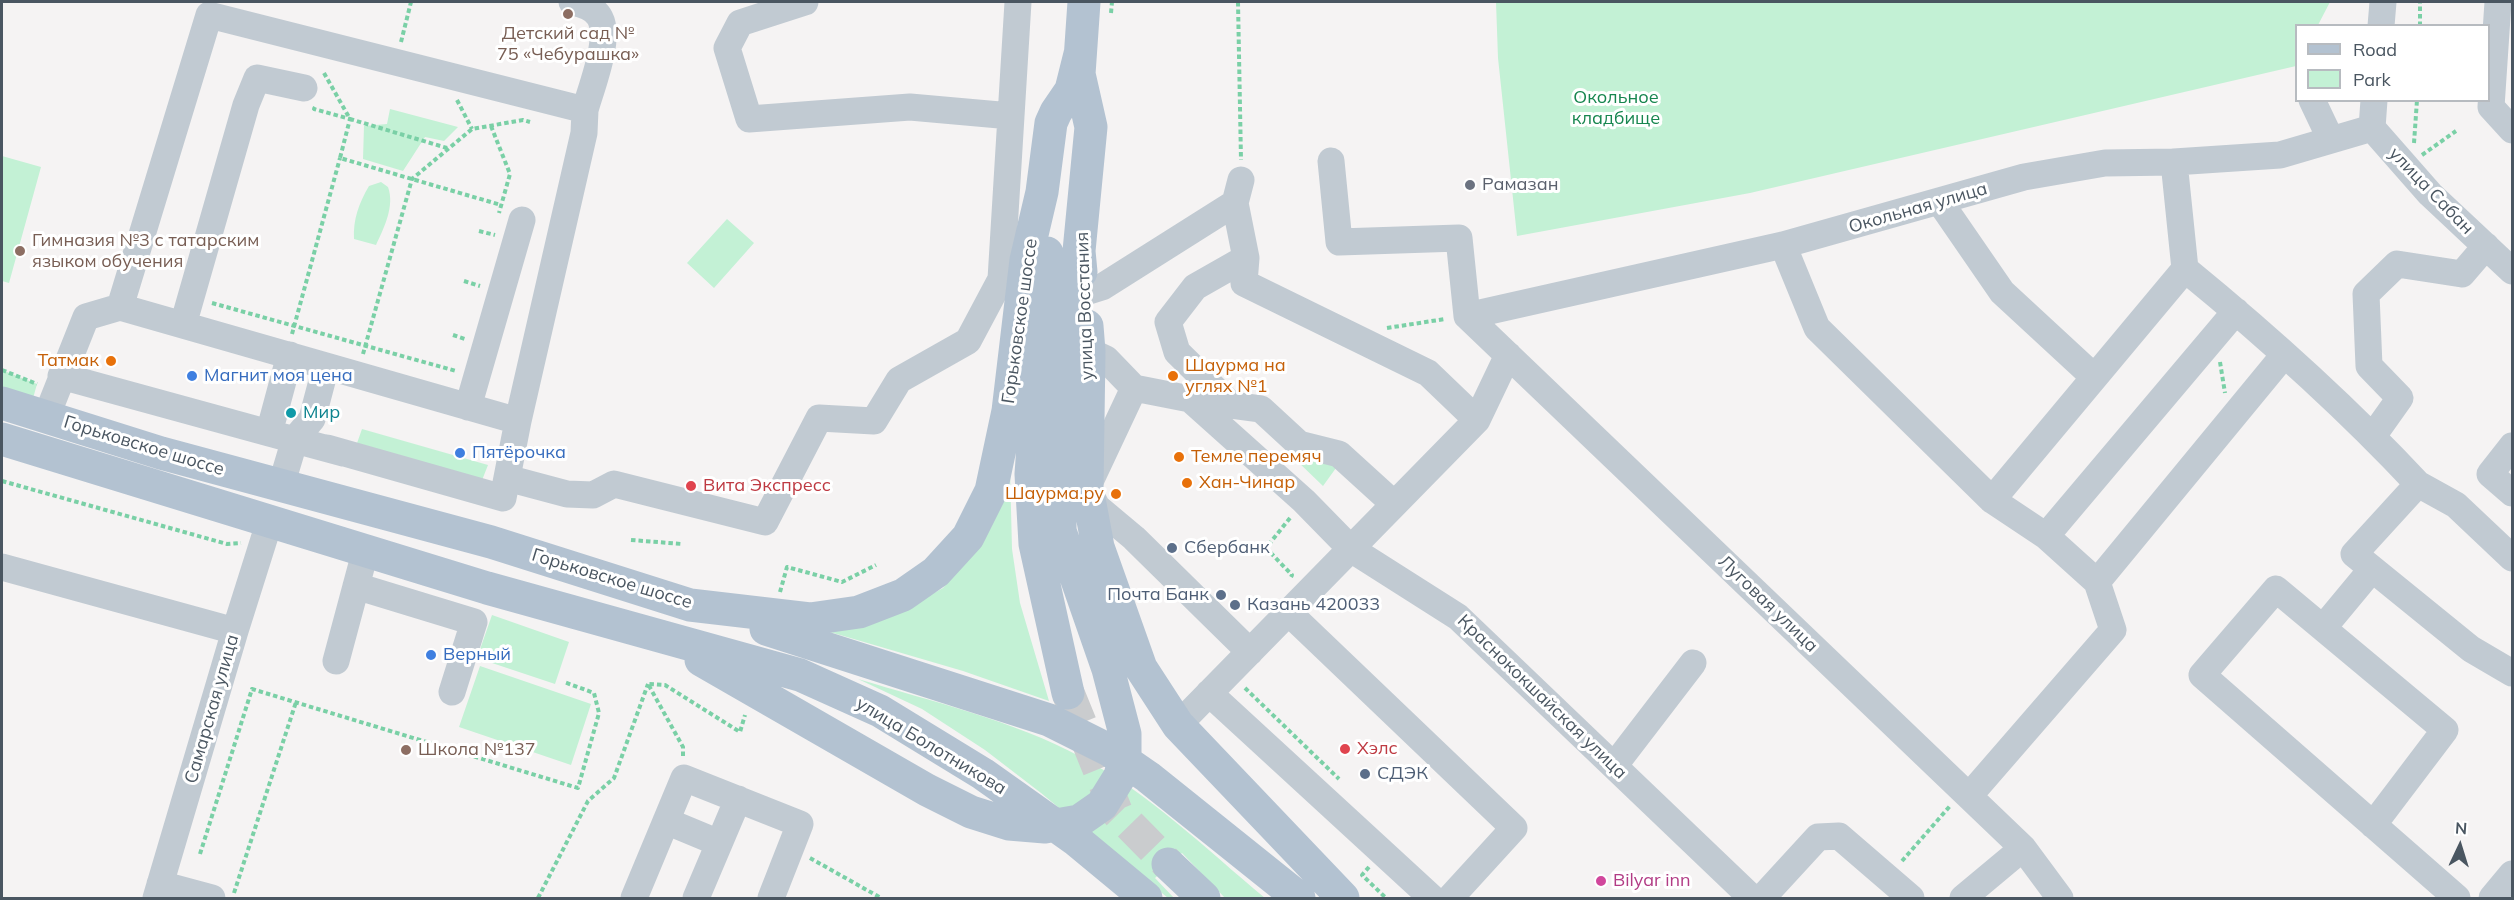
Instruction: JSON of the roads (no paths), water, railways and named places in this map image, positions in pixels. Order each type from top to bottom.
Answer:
[{"type":"main road","name":"улица Восстания","points":[[1084,2],[1080,82],[1091,127],[1080,251],[1089,351],[1087,488],[1098,547],[1141,668],[1178,725],[1343,898]]},
{"type":"main road","name":"улица Восстания","points":[[1042,192],[1051,123],[1071,90],[1080,54]]},
{"type":"main road","name":"Горьковское шоссе","points":[[2,403],[54,394],[161,453],[491,542],[690,605],[810,619],[860,612],[903,595],[936,572],[968,537],[991,491],[1008,411],[1026,260],[1042,192]]},
{"type":"main road","points":[[1042,192],[1047,261],[1031,474],[1035,544],[1068,693]]},
{"type":"main road","points":[[655,633],[971,812],[1009,824],[1045,827],[1079,821],[1102,805],[1120,776],[1125,756],[1125,734],[1108,669],[1060,531],[1058,470],[1060,430],[1072,283],[1080,251]]},
{"type":"main road","name":"Горьковское шоссе","points":[[2,439],[267,532],[366,549],[487,588],[655,633]]},
{"type":"main road","points":[[690,605],[1049,720],[1109,750],[1148,777],[1299,898]]},
{"type":"main road","name":"улица Болотникова","points":[[655,633],[800,675],[880,711],[983,774],[1076,840],[1136,895]]},
{"type":"main road","points":[[1168,864],[1204,898]]},
{"type":"street","points":[[518,421],[120,307],[86,317],[54,394],[282,436],[503,498],[518,421],[584,134],[585,110],[604,39],[600,17],[586,5],[572,2]]},
{"type":"street","points":[[805,2],[740,23],[727,48],[749,119],[910,107],[1011,116]]},
{"type":"street","points":[[507,478],[576,494],[593,495],[614,484],[765,522],[819,418],[874,421],[899,380],[968,341],[1001,279],[1018,2]]},
{"type":"street","points":[[2381,24],[2383,2]]},
{"type":"street","points":[[2498,2],[2491,107],[2512,130]]},
{"type":"street","points":[[120,307],[209,15],[219,10],[332,46],[585,110]]},
{"type":"street","points":[[183,325],[246,105],[257,78],[317,86]]},
{"type":"street","points":[[2313,102],[2331,140]]},
{"type":"street","points":[[2372,128],[2374,102]]},
{"type":"street","name":"Окольная улица","points":[[1467,316],[1784,245],[2024,177],[2105,163],[2174,162],[2280,155],[2372,128]]},
{"type":"street","name":"улица Сабан","points":[[2372,128],[2430,194],[2512,271]]},
{"type":"street","points":[[1331,161],[1339,242],[1459,238],[1467,316]]},
{"type":"street","points":[[2174,162],[2185,269],[2236,311],[2373,436],[2418,484],[2456,505],[2512,558]]},
{"type":"street","points":[[1083,293],[1102,287],[1238,191],[1246,258],[1244,283],[1428,373],[1477,420]]},
{"type":"street","points":[[1940,202],[2002,292],[2094,377]]},
{"type":"street","points":[[457,404],[463,369],[504,216]]},
{"type":"street","points":[[1784,245],[1817,328],[1992,500],[2046,536],[2097,582],[2113,630],[1966,793]]},
{"type":"street","points":[[2373,436],[2400,398],[2369,366],[2367,294],[2397,264],[2462,274],[2486,246]]},
{"type":"street","points":[[1246,258],[1195,287],[1168,322],[1177,352],[1230,405],[1261,409],[1299,444],[1339,454],[1394,504]]},
{"type":"street","points":[[1992,500],[2185,269]]},
{"type":"street","points":[[2046,536],[2236,311]]},
{"type":"street","name":"Луговая улица","points":[[1467,316],[2023,848],[2060,898]]},
{"type":"street","points":[[1089,351],[1106,359],[1134,388],[1087,488],[1097,507],[1134,538],[1250,652]]},
{"type":"street","points":[[281,486],[282,436],[290,355]]},
{"type":"street","points":[[1178,725],[1477,420],[1508,355]]},
{"type":"street","points":[[2097,582],[2284,355]]},
{"type":"street","points":[[282,436],[312,419],[327,366]]},
{"type":"street","name":"Краснококшайская улица","points":[[1134,388],[1190,399],[1304,501],[1351,549],[1458,616],[1752,898]]},
{"type":"street","points":[[2512,446],[2490,474],[2512,493]]},
{"type":"street","points":[[2418,484],[2354,554],[2471,649],[2512,673]]},
{"type":"street","name":"Самарская улица","points":[[158,891],[235,631],[267,532]]},
{"type":"street","points":[[336,661],[366,549]]},
{"type":"street","points":[[2,567],[235,631]]},
{"type":"street","points":[[2323,628],[2372,569]]},
{"type":"street","points":[[356,586],[474,622]]},
{"type":"street","points":[[452,692],[487,588]]},
{"type":"street","points":[[2373,825],[2445,730],[2276,589],[2202,675],[2373,825],[2457,898]]},
{"type":"street","points":[[1289,613],[1514,828],[1450,898]]},
{"type":"street","points":[[1614,766],[1693,663]]},
{"type":"street","points":[[1209,693],[1432,898]]},
{"type":"street","points":[[634,898],[684,778],[800,824],[772,898]]},
{"type":"street","points":[[696,898],[738,799]]},
{"type":"street","points":[[666,821],[719,843]]},
{"type":"street","points":[[1762,898],[1818,837],[1839,836],[1911,898]]},
{"type":"street","points":[[1963,898],[2023,848]]},
{"type":"street","points":[[2492,898],[2512,874]]},
{"type":"street","points":[[158,891],[212,898]]},
{"type":"tunnel","points":[[1068,693],[1116,811],[1168,864]]},
{"type":"place","name":"Детский сад № 75 «Чебурашка»","points":[[568,14]]},
{"type":"place","name":"Рамазан","points":[[1470,185]]},
{"type":"place","name":"Гимназия №3 с татарским языком обучения","points":[[20,251]]},
{"type":"place","name":"Татмак","points":[[111,361]]},
{"type":"place","name":"Магнит моя цена","points":[[192,376]]},
{"type":"place","name":"Шаурма на углях №1","points":[[1173,376]]},
{"type":"place","name":"Мир","points":[[291,413]]},
{"type":"place","name":"Пятёрочка","points":[[460,453]]},
{"type":"place","name":"Темле перемяч","points":[[1179,457]]},
{"type":"place","name":"Хан-Чинар","points":[[1187,483]]},
{"type":"place","name":"Вита Экспресс","points":[[691,486]]},
{"type":"place","name":"Шаурма.ру","points":[[1116,494]]},
{"type":"place","name":"Сбербанк","points":[[1172,548]]},
{"type":"place","name":"Почта Банк","points":[[1221,595]]},
{"type":"place","name":"Казань 420033","points":[[1235,605]]},
{"type":"place","name":"Верный","points":[[431,655]]},
{"type":"place","name":"Хэлс","points":[[1345,749]]},
{"type":"place","name":"Школа №137","points":[[406,750]]},
{"type":"place","name":"СДЭК","points":[[1365,774]]},
{"type":"place","name":"Bilyar inn","points":[[1601,881]]},
{"type":"park label","name":"Окольное кладбище","points":[[1616,108]]}]
